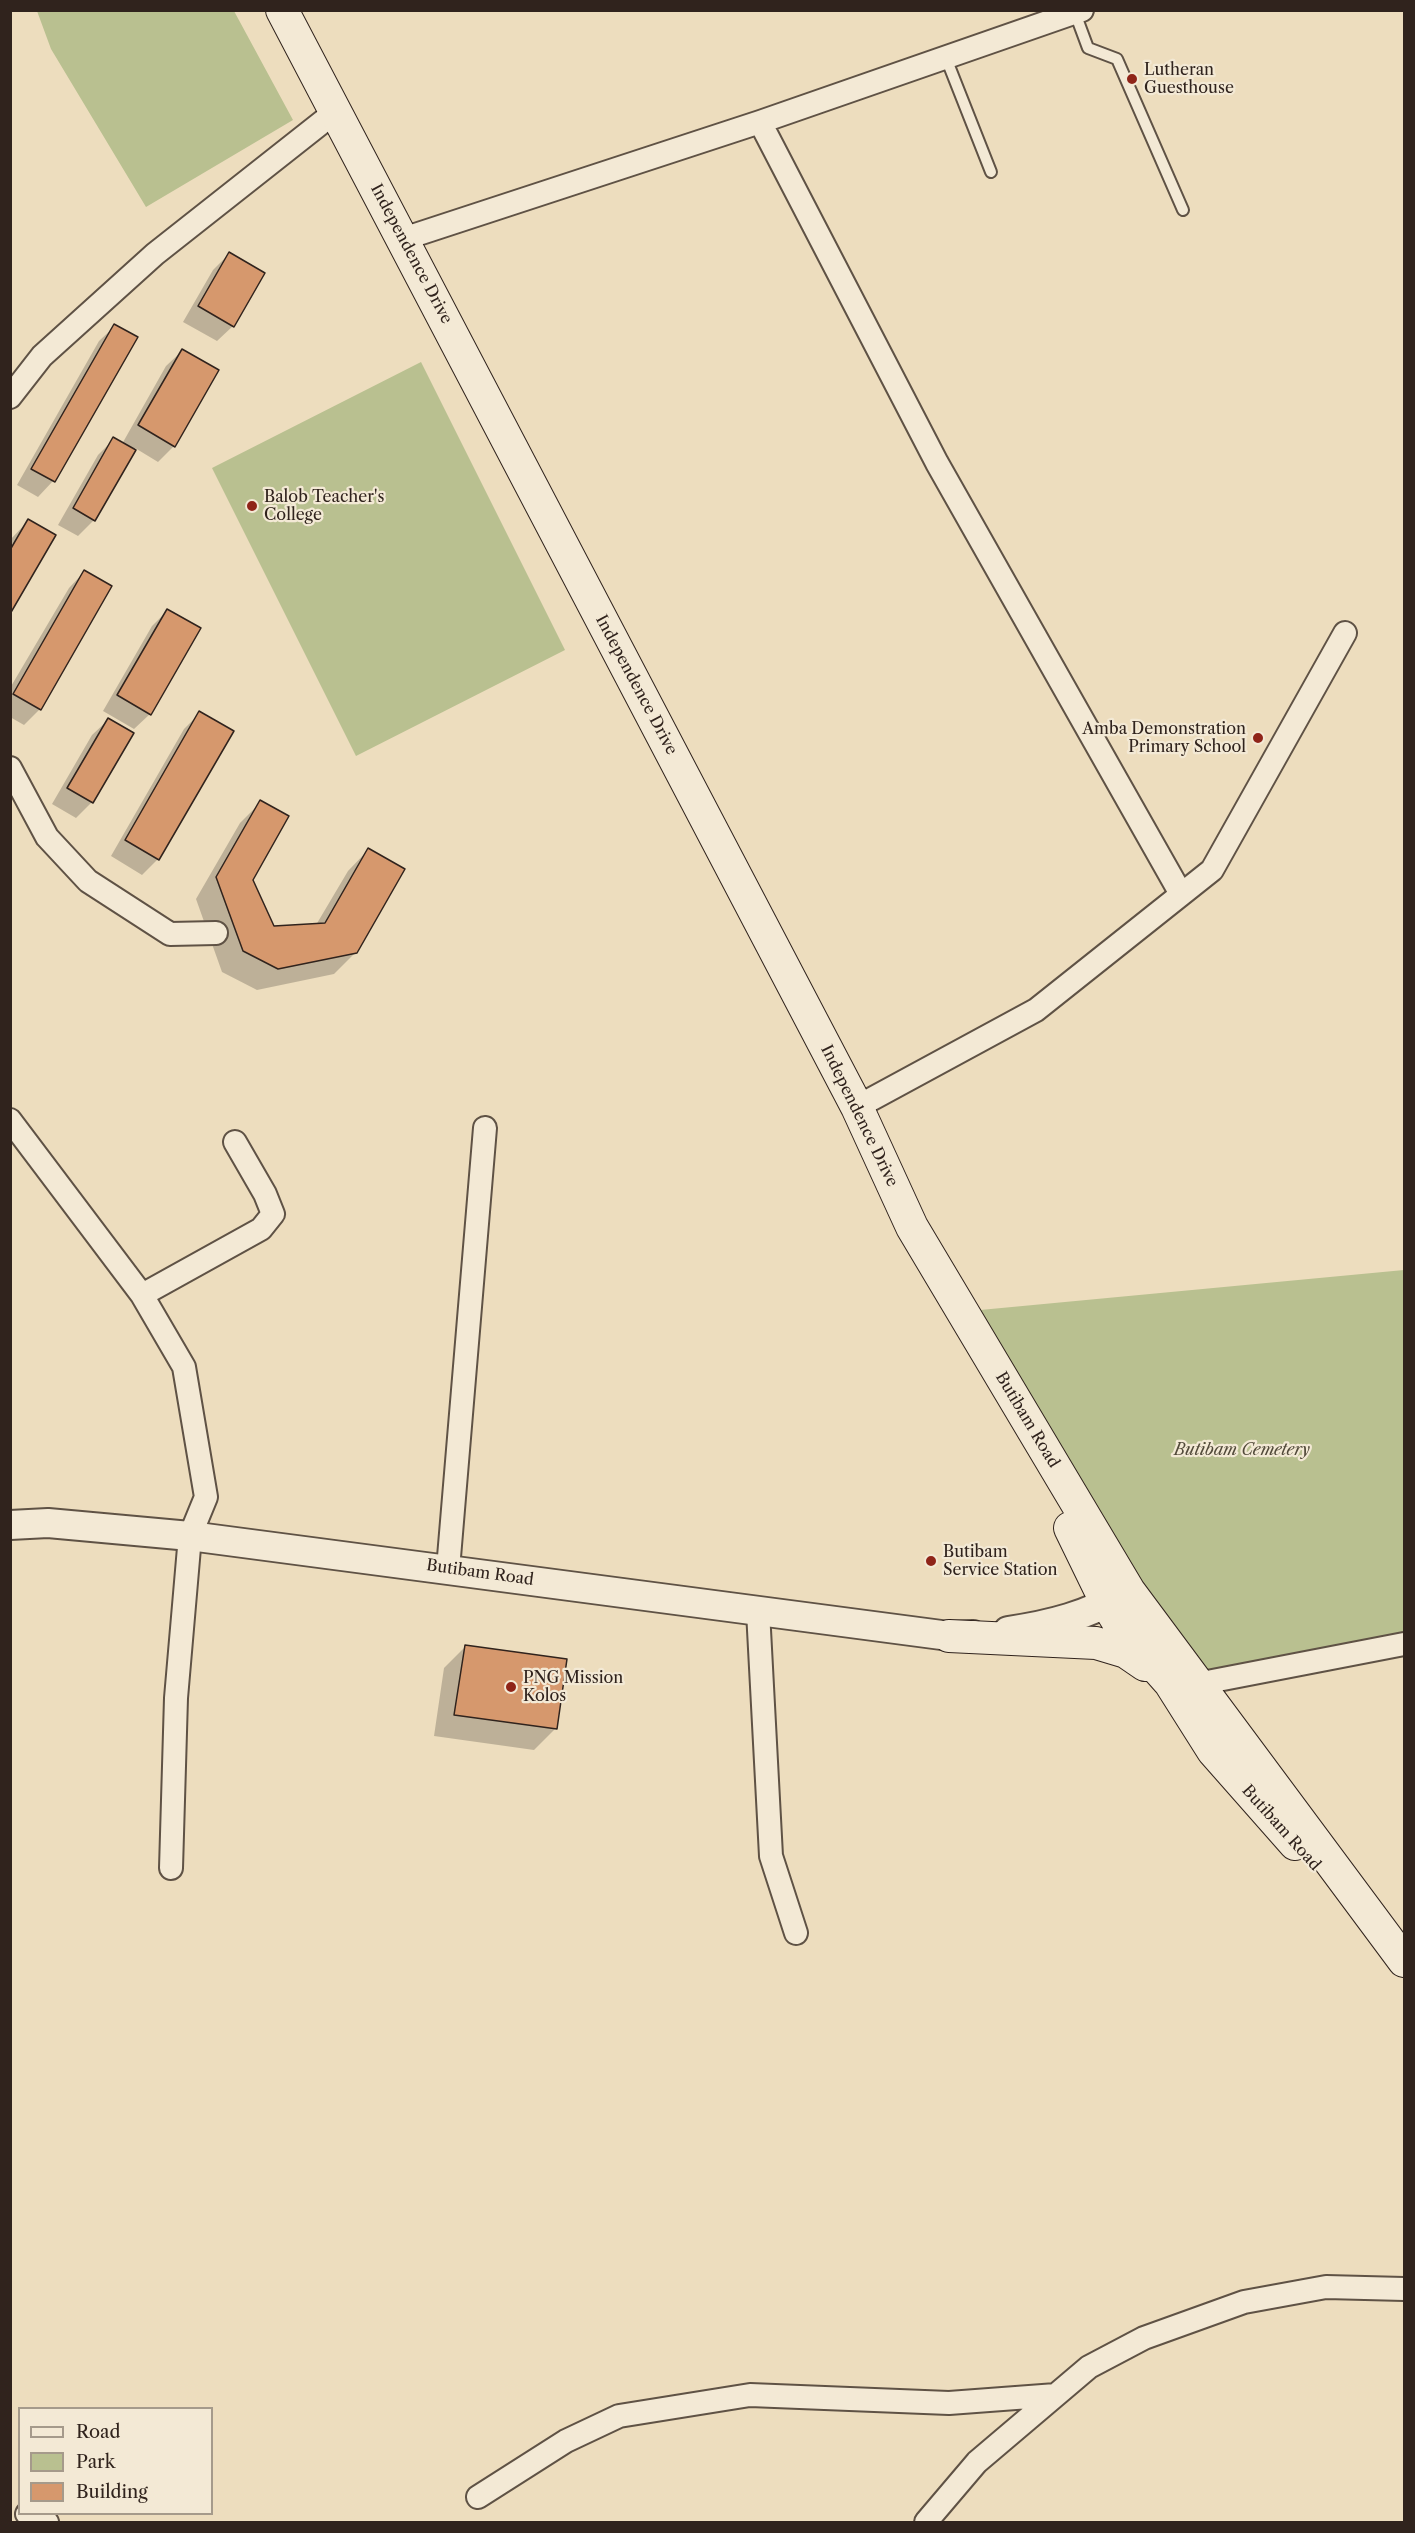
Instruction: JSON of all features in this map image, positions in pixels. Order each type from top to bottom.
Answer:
[{"type":"main road","name":"Independence Drive","points":[[282,10],[857,1107],[912,1227],[990,1359]]},
{"type":"main road","name":"Butibam Road","points":[[990,1359],[1118,1597],[1136,1626],[1184,1683],[1213,1750],[1253,1799],[1404,1962]]},
{"type":"main road","points":[[949,1636],[1096,1643],[1126,1652],[1184,1683]]},
{"type":"street","points":[[403,239],[760,122],[1079,12]]},
{"type":"street","points":[[10,397],[42,356],[155,254],[335,112]]},
{"type":"street","points":[[760,122],[937,463],[1181,894]]},
{"type":"street","points":[[857,1107],[1036,1010],[1212,870],[1346,633]]},
{"type":"street","points":[[10,768],[46,837],[88,881],[171,934],[216,933]]},
{"type":"street","points":[[10,1120],[142,1295],[184,1367],[206,1497],[190,1536],[176,1698],[171,1868]]},
{"type":"street","points":[[448,1569],[485,1128]]},
{"type":"street","points":[[142,1295],[261,1229],[273,1214],[265,1194],[235,1142]]},
{"type":"street","name":"Butibam Road","points":[[10,1526],[48,1523],[190,1536],[949,1636],[1136,1626]]},
{"type":"street","name":"Butibam Road","points":[[949,1636],[1034,1627],[1076,1616],[1118,1597]]},
{"type":"street","points":[[758,1611],[771,1856],[796,1933]]},
{"type":"street","points":[[1184,1683],[1404,1644]]},
{"type":"street","points":[[926,2523],[976,2462],[1089,2367],[1144,2337],[1244,2302],[1326,2287],[1404,2289]]},
{"type":"street","points":[[478,2497],[566,2441],[619,2416],[750,2395],[949,2403],[1056,2395]]},
{"type":"street","points":[[29,2515],[47,2523]]},
{"type":"lane","points":[[1079,12],[1088,48],[1118,59],[1183,210]]},
{"type":"lane","points":[[946,58],[991,172]]},
{"type":"green space","points":[[37,11],[234,11],[293,120],[146,207],[51,49]]},
{"type":"green space","points":[[421,362],[565,650],[356,756],[212,468]]},
{"type":"green space","name":"Butibam Cemetery","points":[[1404,1270],[1404,1637],[1197,1684],[959,1312]]},
{"type":"building","points":[[229,252],[265,273],[234,327],[198,306]]},
{"type":"building","points":[[114,324],[138,337],[55,482],[31,469]]},
{"type":"building","points":[[182,349],[219,370],[175,447],[138,425]]},
{"type":"building","points":[[113,437],[136,450],[95,521],[73,508]]},
{"type":"building","points":[[28,519],[56,535],[10,614],[10,550]]},
{"type":"building","points":[[84,570],[112,586],[41,710],[13,694]]},
{"type":"building","points":[[167,609],[201,628],[151,715],[117,695]]},
{"type":"building","points":[[199,711],[234,731],[159,860],[125,840]]},
{"type":"building","points":[[108,718],[134,733],[93,803],[67,788]]},
{"type":"building","points":[[260,800],[289,816],[253,880],[274,926],[325,923],[368,848],[405,869],[357,953],[278,969],[243,951],[216,877]]},
{"type":"building","name":"PNG Mission Kolos","points":[[465,1645],[567,1659],[557,1729],[454,1715]]},
{"type":"place","name":"Lutheran Guesthouse","points":[[1132,79]]},
{"type":"place","name":"Balob Teacher's College","points":[[252,506]]},
{"type":"place","name":"Amba Demonstration Primary School","points":[[1258,738]]},
{"type":"place","name":"Butibam Service Station","points":[[931,1561]]},
{"type":"place","name":"PNG Mission Kolos","points":[[511,1687]]}]
